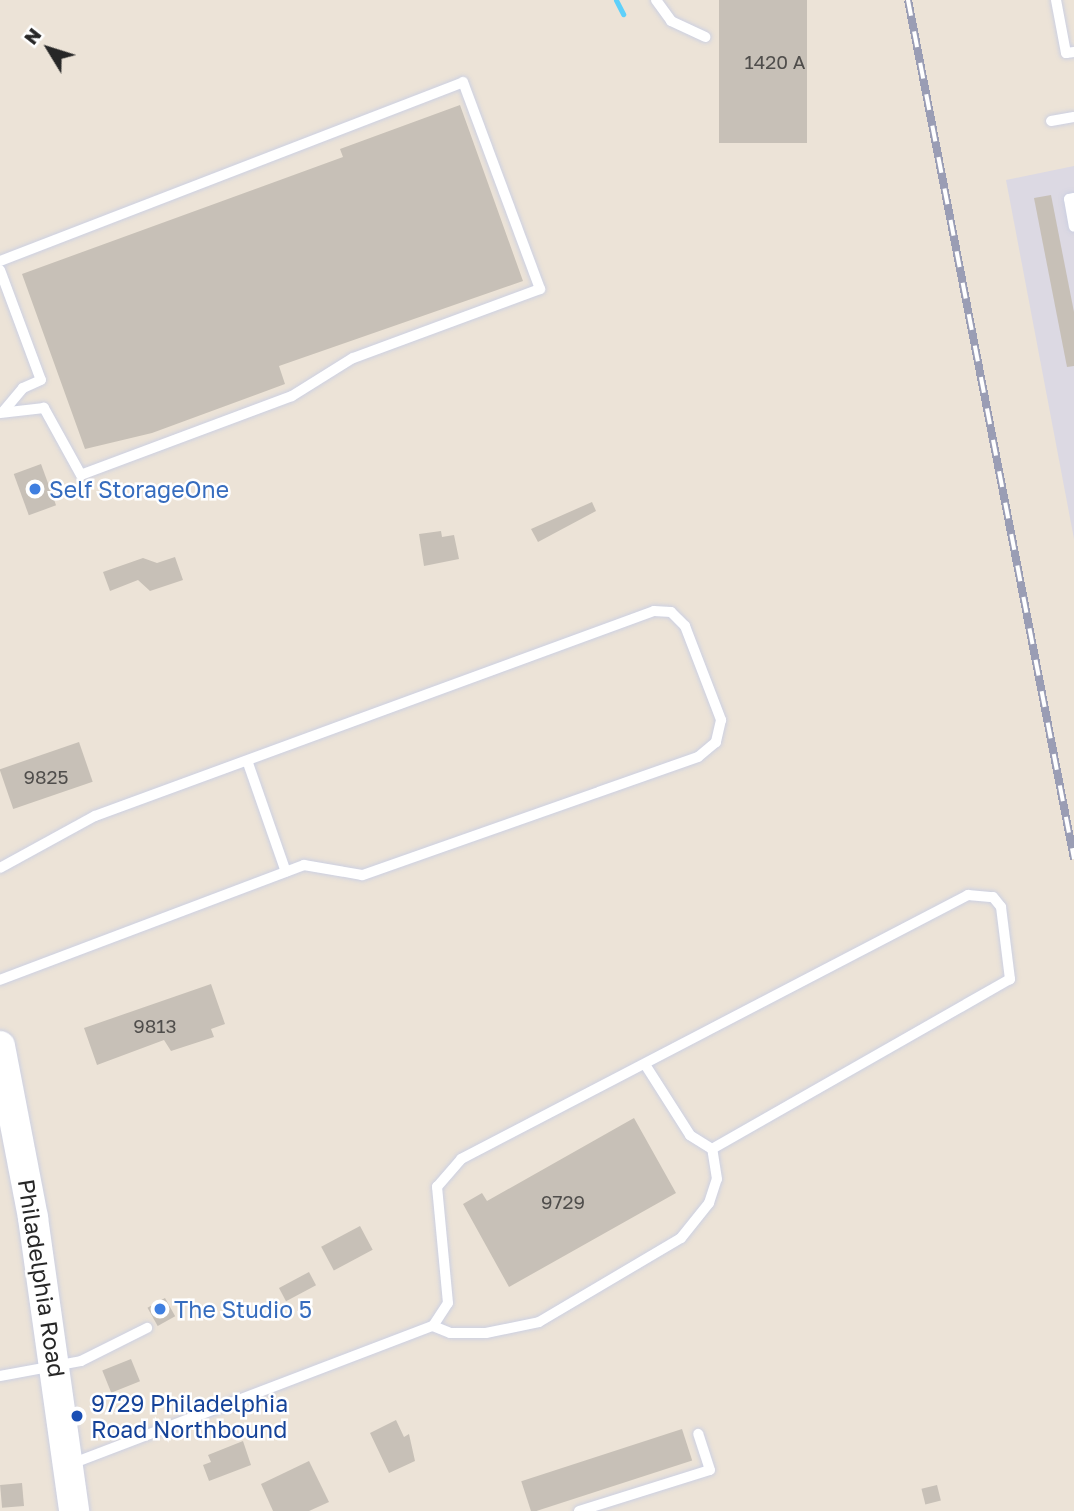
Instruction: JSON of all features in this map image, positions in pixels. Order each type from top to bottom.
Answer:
[{"type":"main road","name":"Philadelphia Road","points":[[0,1046],[6,1104],[55,1365],[74,1511]]},
{"type":"lane","points":[[656,0],[671,21],[705,37]]},
{"type":"lane","points":[[1056,0],[1066,53],[1074,52]]},
{"type":"lane","points":[[0,261],[463,82],[540,289],[353,358],[292,396],[81,475],[44,408],[1,412]]},
{"type":"lane","points":[[1051,121],[1074,117]]},
{"type":"lane","points":[[1074,198],[1069,199],[1074,227]]},
{"type":"lane","points":[[0,270],[41,380],[23,388],[1,412]]},
{"type":"lane","points":[[0,867],[95,816],[248,763],[654,611],[671,612],[685,626],[721,720],[716,742],[698,757],[362,875],[304,865],[0,980]]},
{"type":"lane","points":[[248,763],[286,872]]},
{"type":"lane","points":[[433,1326],[448,1303],[436,1197],[443,1176],[461,1158],[646,1066],[968,895],[982,892],[1001,907],[1010,979],[712,1149]]},
{"type":"lane","points":[[69,1465],[433,1326],[486,1333],[539,1322],[673,1243],[709,1203],[717,1179],[712,1149],[690,1135],[646,1066]]},
{"type":"lane","points":[[0,1376],[81,1361],[147,1328]]},
{"type":"lane","points":[[579,1511],[710,1471],[698,1434]]},
{"type":"shaded area","points":[[1074,166],[1074,539],[1006,180]]},
{"type":"building","points":[[719,0],[807,0],[807,143],[719,143]]},
{"type":"building","points":[[460,105],[523,281],[279,366],[285,384],[152,433],[85,449],[22,274],[343,157],[340,149]]},
{"type":"building","points":[[1051,195],[1074,312],[1074,366],[1067,367],[1034,198]]},
{"type":"building","name":"Self StorageOne","points":[[41,464],[56,505],[29,515],[14,474]]},
{"type":"building","points":[[592,502],[596,511],[538,542],[531,529]]},
{"type":"building","points":[[441,531],[442,537],[454,535],[459,559],[424,566],[419,534]]},
{"type":"building","points":[[175,557],[183,580],[150,591],[138,580],[110,591],[103,572],[143,558],[157,563]]},
{"type":"building","points":[[79,742],[93,782],[13,809],[0,769]]},
{"type":"building","points":[[211,984],[225,1024],[211,1029],[214,1037],[171,1051],[164,1040],[97,1065],[84,1028]]},
{"type":"building","points":[[634,1118],[676,1193],[509,1287],[463,1204],[482,1193],[487,1201]]},
{"type":"building","points":[[360,1226],[373,1250],[334,1270],[321,1247]]},
{"type":"building","points":[[309,1272],[316,1285],[286,1301],[279,1288]]},
{"type":"building","name":"The Studio 5","points":[[165,1298],[175,1316],[158,1326],[148,1308]]},
{"type":"building","points":[[131,1359],[140,1381],[111,1393],[102,1371]]},
{"type":"building","points":[[396,1420],[404,1437],[409,1434],[415,1461],[389,1473],[370,1433]]},
{"type":"building","points":[[682,1429],[692,1460],[536,1511],[531,1511],[521,1481]]},
{"type":"building","points":[[243,1441],[251,1465],[209,1481],[203,1465],[211,1462],[208,1455]]},
{"type":"building","points":[[309,1461],[329,1502],[309,1511],[273,1511],[261,1484]]},
{"type":"building","points":[[22,1483],[24,1506],[2,1508],[0,1485]]},
{"type":"building","points":[[937,1485],[941,1501],[925,1504],[921,1489]]},
{"type":"waterway","points":[[616,0],[623,14]]},
{"type":"railway","points":[[908,0],[1074,859]]},
{"type":"place","name":"Self StorageOne","points":[[35,489]]},
{"type":"place","name":"The Studio 5","points":[[160,1309]]},
{"type":"place","name":"9729 Philadelphia Road Northbound","points":[[77,1416]]}]
